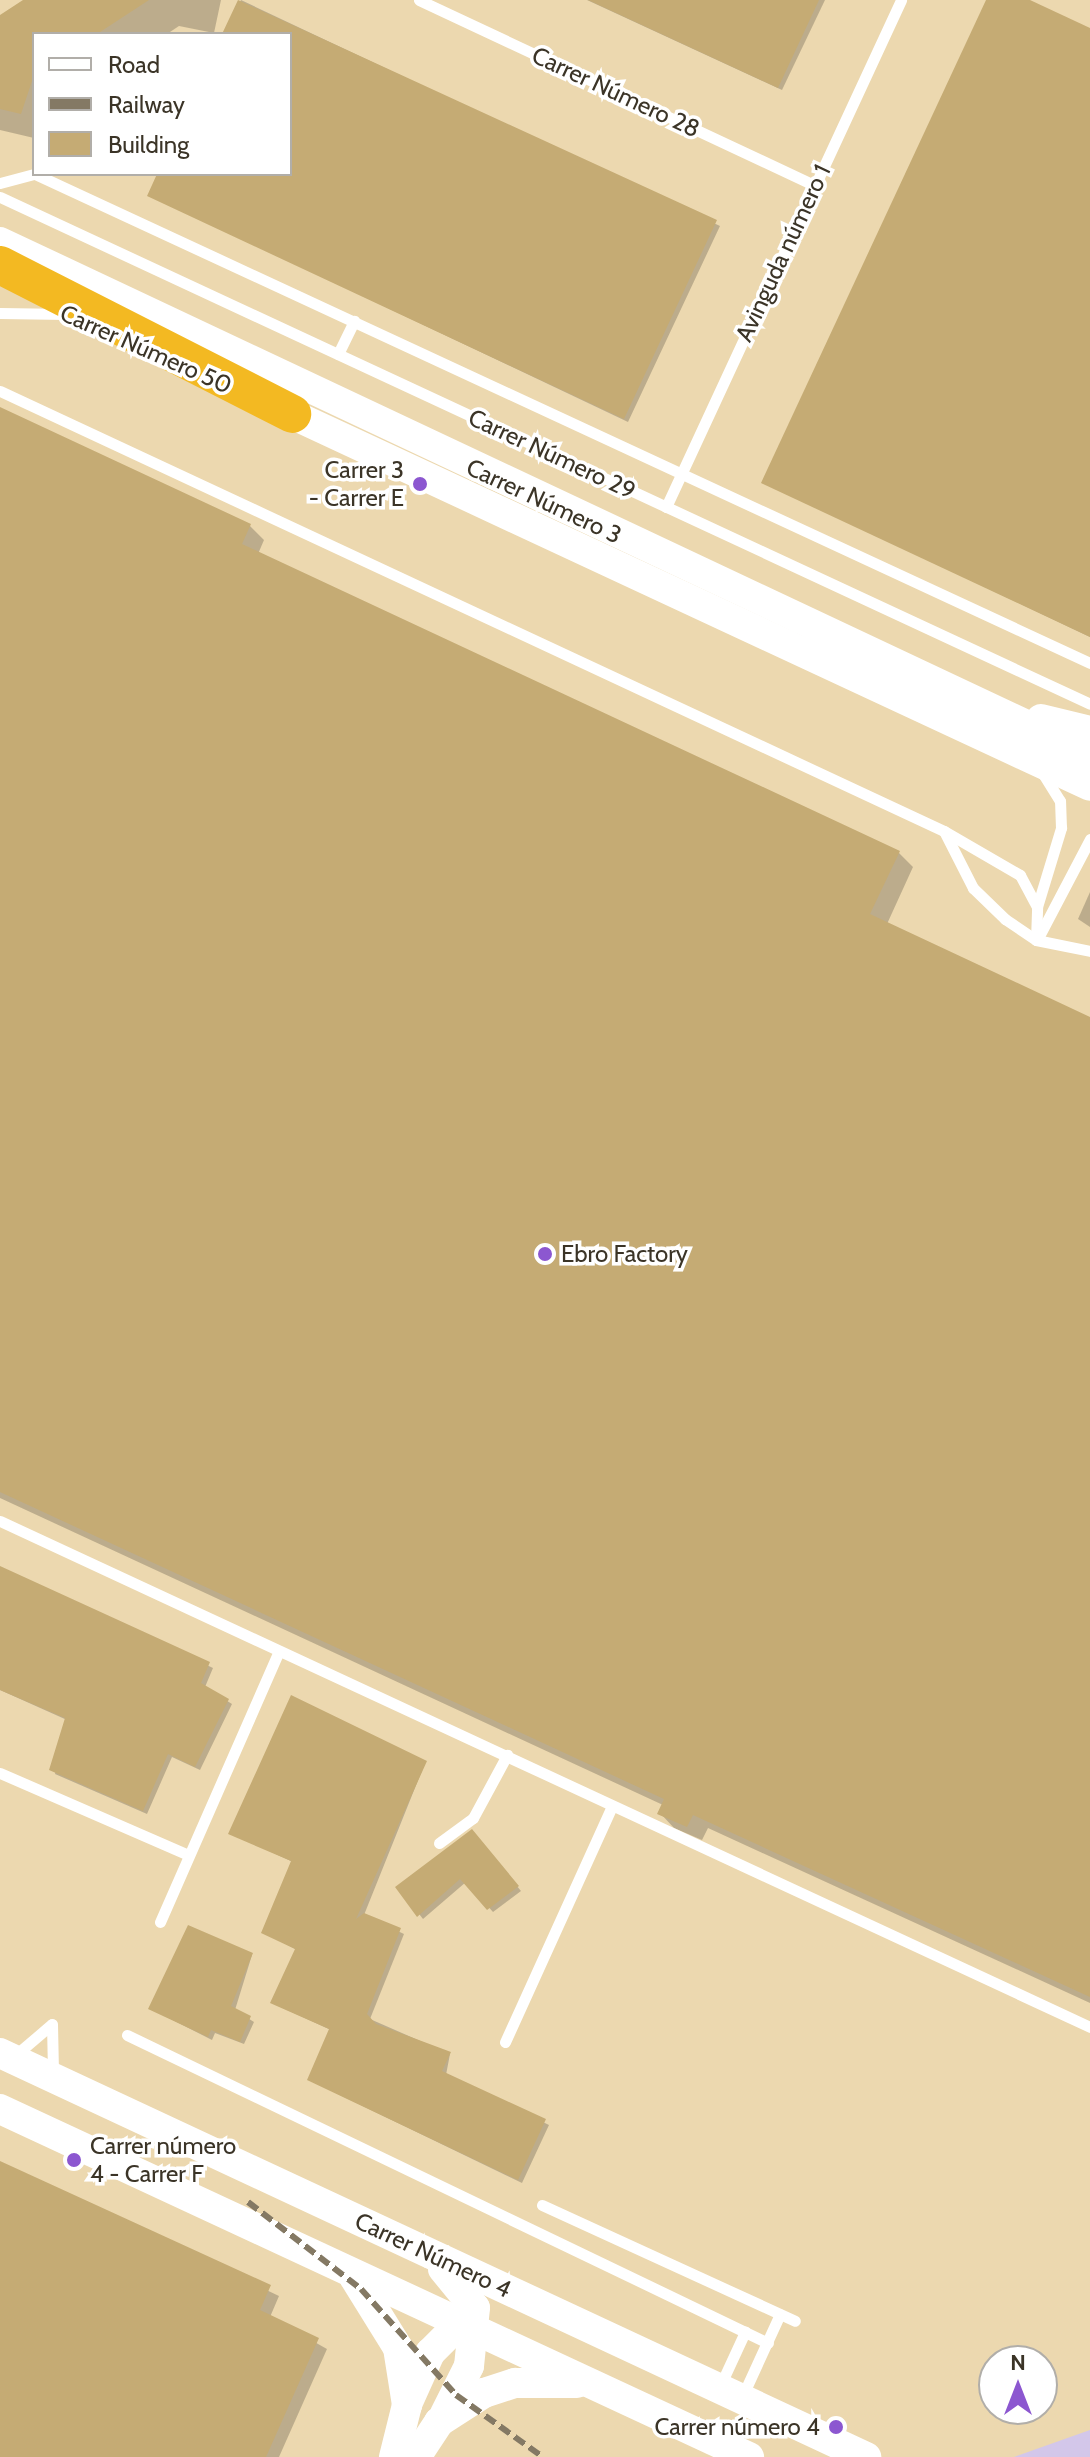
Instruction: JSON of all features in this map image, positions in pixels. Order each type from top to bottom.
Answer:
[{"type":"highway","points":[[0,265],[292,414]]},
{"type":"street","name":"Carrer Número 3","points":[[0,242],[1090,755]]},
{"type":"street","name":"Carrer Número 50","points":[[0,283],[292,414]]},
{"type":"street","name":"Carrer Número 3","points":[[292,414],[1090,786]]},
{"type":"street","points":[[991,710],[1090,731]]},
{"type":"street","name":"Carrer Número 4","points":[[6,2056],[866,2457]]},
{"type":"street","name":"Carrer Número 4","points":[[0,2109],[347,2270],[470,2319],[593,2384],[749,2457]]},
{"type":"street","points":[[416,2457],[464,2381],[470,2319],[423,2250]]},
{"type":"street","points":[[347,2270],[391,2331],[407,2405]]},
{"type":"street","points":[[394,2457],[407,2405],[430,2353],[470,2319],[531,2302]]},
{"type":"street","points":[[439,2422],[515,2383],[593,2384]]},
{"type":"lane","name":"Carrer Número 28","points":[[419,0],[814,185]]},
{"type":"lane","name":"Avinguda número 1","points":[[666,507],[901,0]]},
{"type":"lane","name":"Carrer Número 29","points":[[14,204],[5,181],[32,174]]},
{"type":"lane","name":"Carrer Número 29","points":[[38,176],[1090,663]]},
{"type":"lane","name":"Carrer Número 29","points":[[0,197],[1090,704]]},
{"type":"lane","points":[[0,313],[68,314]]},
{"type":"lane","points":[[338,354],[354,321]]},
{"type":"lane","points":[[0,391],[944,831],[1020,875],[1037,907]]},
{"type":"lane","points":[[1036,760],[1062,817],[1037,907],[1036,940]]},
{"type":"lane","points":[[944,831],[973,888],[1036,940],[1090,951]]},
{"type":"lane","points":[[1036,940],[1090,839]]},
{"type":"lane","points":[[0,1521],[278,1653],[507,1755],[1090,2027]]},
{"type":"lane","points":[[160,1922],[186,1854],[278,1653]]},
{"type":"lane","points":[[439,1843],[473,1818],[507,1755]]},
{"type":"lane","points":[[0,1773],[186,1854]]},
{"type":"lane","points":[[505,2042],[612,1806]]},
{"type":"lane","points":[[6,2056],[52,2024],[54,2078]]},
{"type":"lane","points":[[127,2035],[768,2343]]},
{"type":"lane","points":[[542,2205],[795,2321]]},
{"type":"lane","points":[[730,2394],[768,2343],[780,2314]]},
{"type":"lane","points":[[730,2394],[745,2332]]},
{"type":"shaded area","points":[[0,0],[1090,0],[1090,2457],[0,2457]]},
{"type":"shaded area","points":[[1090,2430],[1090,2457],[1014,2457]]},
{"type":"building","points":[[23,0],[149,0],[100,32],[32,32],[32,81],[21,114],[0,109],[0,15]]},
{"type":"building","points":[[238,0],[717,220],[624,419],[147,196],[156,176],[292,176],[292,32],[223,32]]},
{"type":"building","points":[[588,0],[819,0],[778,88]]},
{"type":"building","points":[[986,0],[1030,0],[1090,28],[1090,637],[761,483]]},
{"type":"building","name":"Ebro Factory","points":[[0,407],[251,524],[242,544],[900,851],[870,914],[1090,1017],[1090,1997],[693,1815],[687,1827],[657,1814],[664,1799],[0,1492]]},
{"type":"building","points":[[0,1566],[210,1662],[201,1683],[229,1699],[195,1767],[168,1754],[143,1811],[49,1770],[65,1718],[0,1690]]},
{"type":"building","points":[[291,1695],[427,1761],[356,1919],[364,1913],[401,1928],[367,2014],[376,2024],[451,2052],[442,2071],[546,2119],[518,2180],[307,2080],[329,2029],[270,2003],[295,1949],[261,1933],[291,1861],[228,1834]]},
{"type":"building","points":[[472,1829],[519,1886],[487,1910],[460,1879],[417,1917],[395,1887]]},
{"type":"building","points":[[188,1925],[253,1953],[231,2006],[251,2016],[240,2042],[211,2030],[208,2037],[148,2009]]},
{"type":"building","points":[[0,2161],[271,2285],[260,2310],[319,2338],[266,2457],[0,2457]]},
{"type":"railway","points":[[248,2202],[361,2289],[456,2395],[543,2457]]},
{"type":"place","name":"Carrer 3 - Carrer E","points":[[420,484]]},
{"type":"place","name":"Ebro Factory","points":[[545,1254]]},
{"type":"place","name":"Carrer número 4 - Carrer F","points":[[74,2160]]},
{"type":"place","name":"Carrer número 4","points":[[836,2427]]}]
